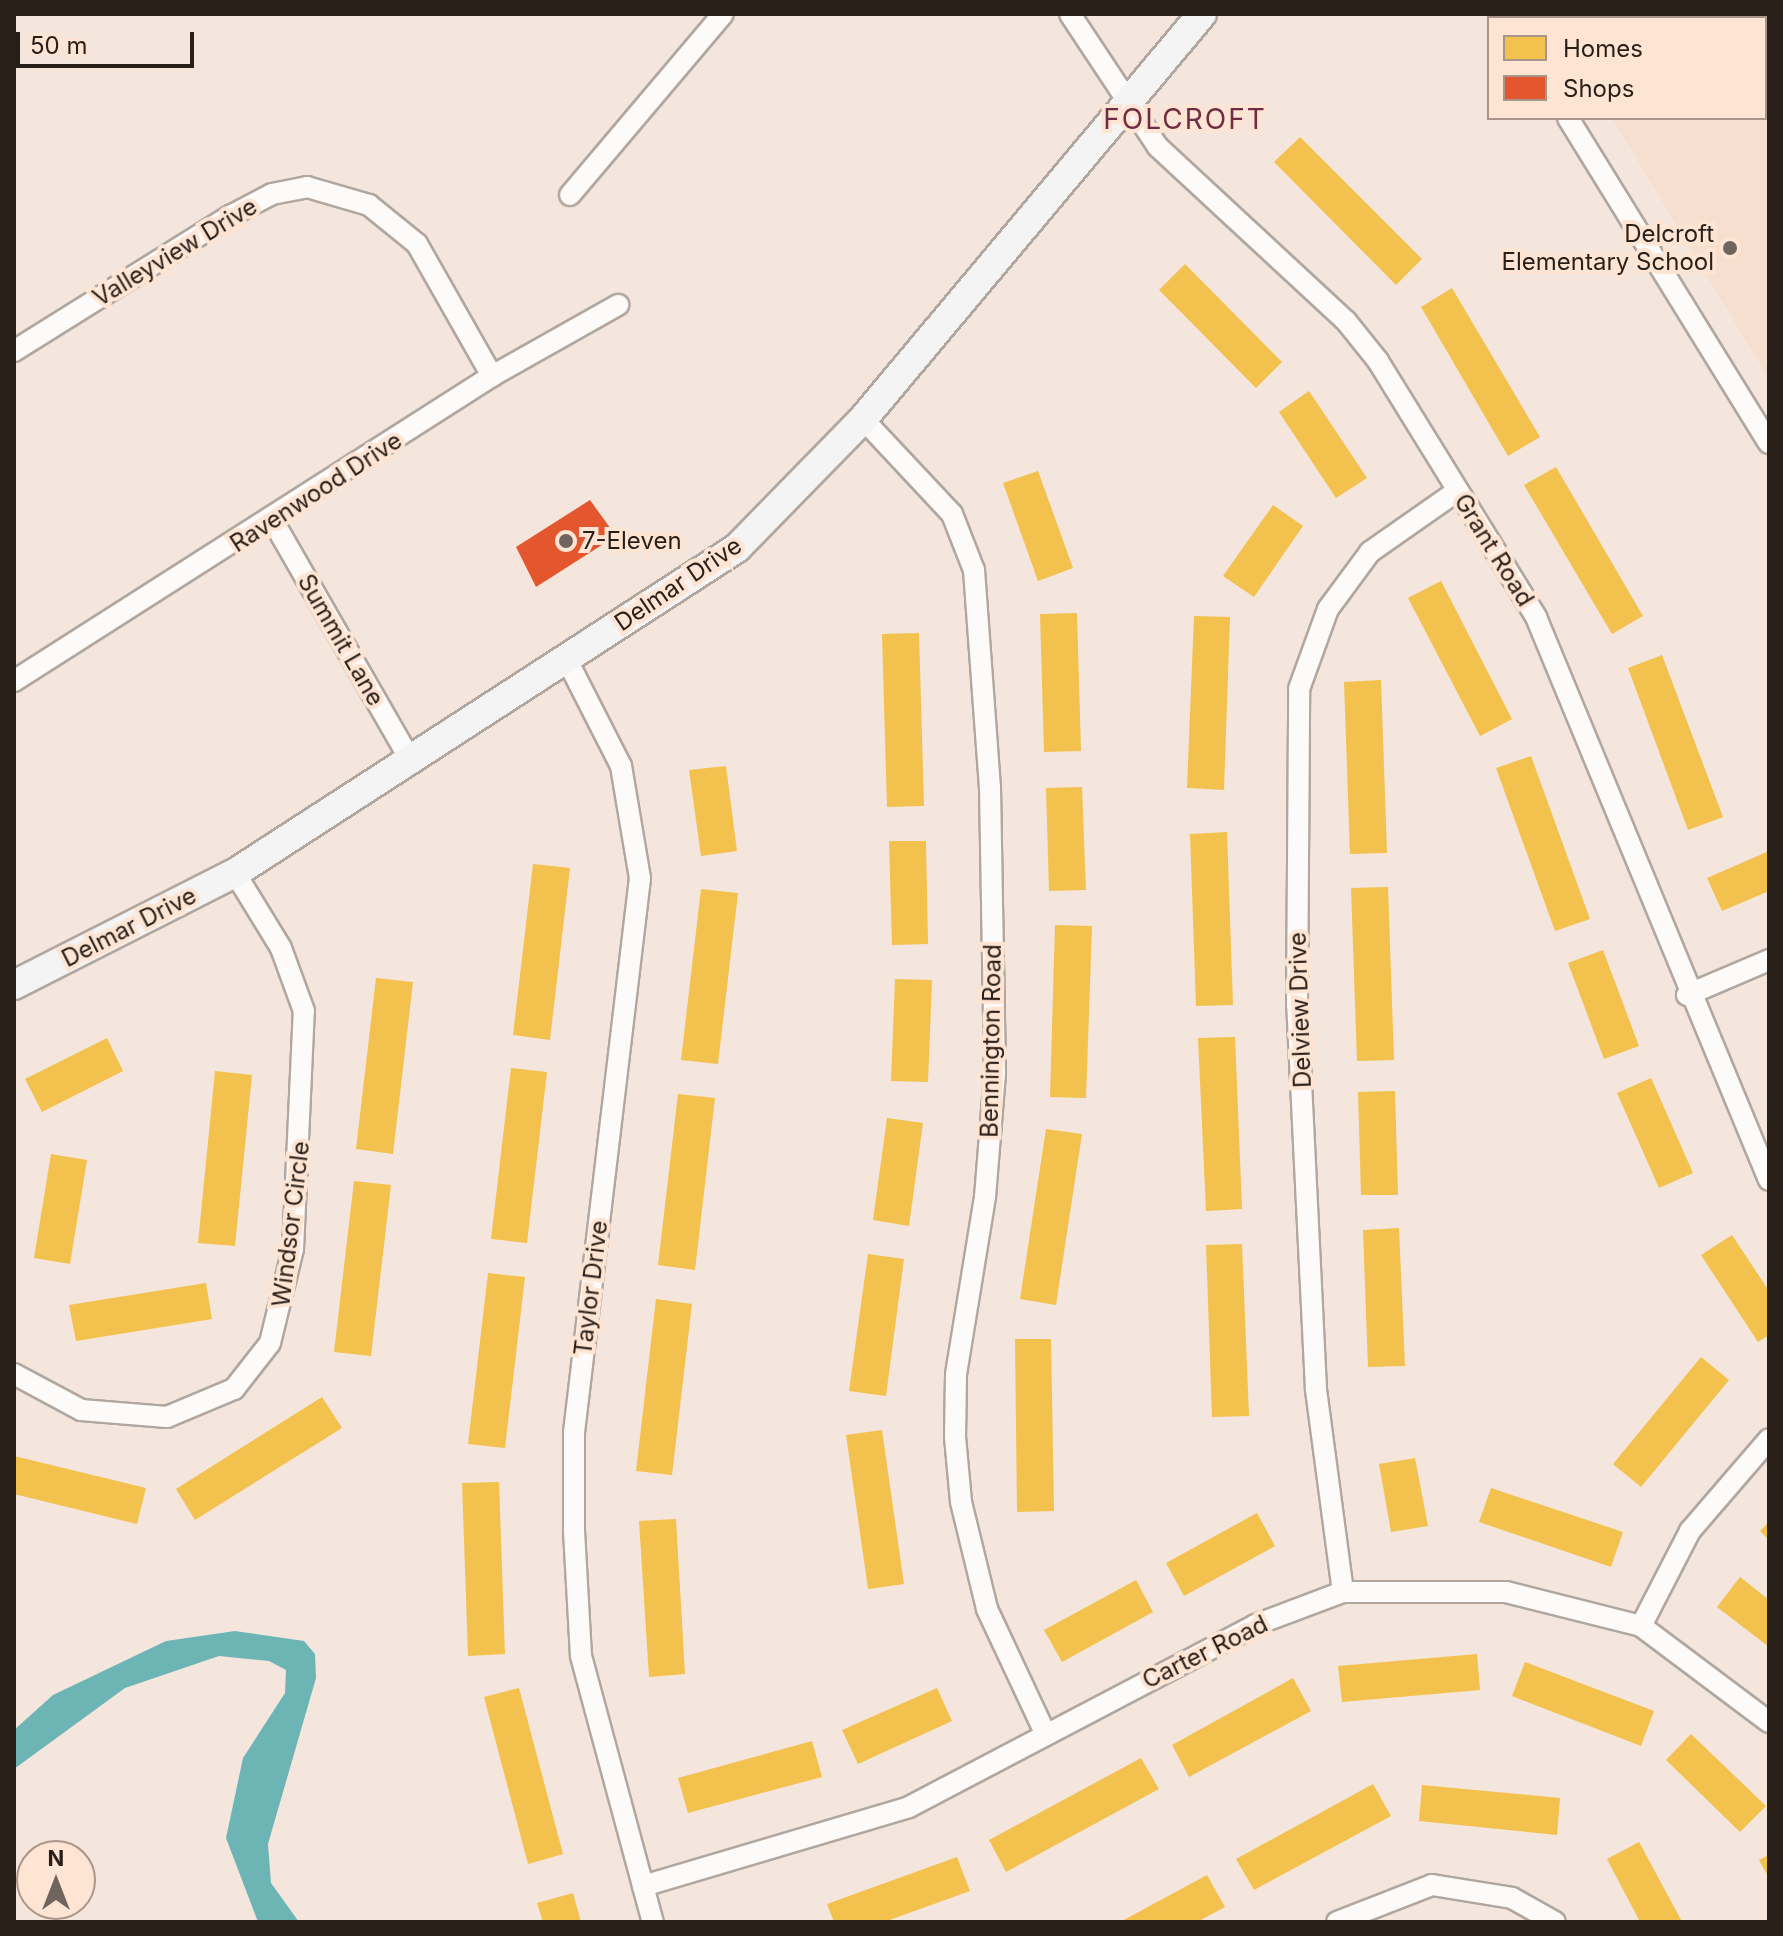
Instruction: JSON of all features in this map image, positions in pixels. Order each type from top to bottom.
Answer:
[{"type":"street","points":[[570,195],[723,14]]},
{"type":"street","name":"Grant Road","points":[[1070,14],[1158,147],[1346,321],[1536,617],[1583,718],[1687,995],[1769,1180]]},
{"type":"street","name":"Delmar Drive","points":[[14,985],[235,873],[737,548],[863,419],[1202,14]]},
{"type":"street","points":[[1569,120],[1769,443]]},
{"type":"street","name":"Valleyview Drive","points":[[14,351],[232,215],[272,194],[307,187],[369,205],[417,244],[492,376]]},
{"type":"street","name":"Ravenwood Drive","points":[[14,681],[273,521],[492,376],[618,305]]},
{"type":"street","name":"Bennington Road","points":[[863,419],[952,514],[974,570],[990,788],[995,1073],[985,1197],[956,1375],[955,1437],[961,1502],[987,1609],[1045,1733]]},
{"type":"street","name":"Delview Drive","points":[[1343,1592],[1316,1389],[1297,1005],[1299,689],[1328,609],[1370,552],[1457,491]]},
{"type":"street","name":"Summit Lane","points":[[273,521],[410,759]]},
{"type":"street","name":"Taylor Drive","points":[[567,660],[621,766],[640,878],[574,1432],[574,1531],[581,1656],[653,1922]]},
{"type":"street","name":"Windsor Circle","points":[[14,1374],[81,1410],[167,1417],[234,1389],[270,1343],[293,1249],[304,1011],[281,948],[235,873]]},
{"type":"street","points":[[1687,995],[1769,960]]},
{"type":"street","points":[[1641,1626],[1690,1531],[1769,1439]]},
{"type":"street","name":"Carter Road","points":[[643,1886],[909,1807],[968,1782],[1045,1733],[1255,1625],[1343,1592],[1506,1592],[1641,1626],[1769,1722]]},
{"type":"street","points":[[1337,1922],[1432,1885],[1512,1898],[1555,1922]]},
{"type":"shaded area","points":[[1549,14],[1762,16],[1550,16]]},
{"type":"shaded area","name":"Delcroft Elementary School","points":[[1767,24],[1769,27],[1769,379],[1613,120],[1767,120]]},
{"type":"water","points":[[235,1631],[304,1641],[315,1654],[316,1678],[268,1844],[271,1883],[299,1922],[258,1922],[226,1838],[243,1758],[285,1693],[286,1670],[269,1661],[219,1656],[125,1688],[14,1769],[14,1730],[53,1695],[166,1641]]},
{"type":"building: Homes","points":[[1300,137],[1422,259],[1396,285],[1274,162]]},
{"type":"building: Homes","points":[[1185,264],[1282,362],[1256,388],[1159,290]]},
{"type":"building: Homes","points":[[1452,288],[1540,437],[1508,456],[1421,307]]},
{"type":"building: Homes","points":[[1309,391],[1367,478],[1336,498],[1279,412]]},
{"type":"building: Homes","points":[[1556,467],[1643,616],[1612,634],[1524,485]]},
{"type":"building: Homes","points":[[1038,471],[1073,568],[1038,581],[1003,483]]},
{"type":"building: Homes","points":[[1273,505],[1303,526],[1254,597],[1223,576]]},
{"type":"building: Homes","points":[[1441,581],[1512,719],[1480,736],[1408,598]]},
{"type":"building: Homes","points":[[1077,613],[1081,751],[1044,752],[1040,614]]},
{"type":"building: Homes","points":[[1194,616],[1230,617],[1224,790],[1187,788]]},
{"type":"building: Homes","points":[[919,633],[924,806],[887,807],[882,634]]},
{"type":"building: Homes","points":[[1662,655],[1723,817],[1688,830],[1628,668]]},
{"type":"building: Homes","points":[[1381,680],[1387,853],[1350,854],[1344,682]]},
{"type":"building: Homes","points":[[1531,756],[1590,919],[1555,931],[1496,768]]},
{"type":"building: Homes","points":[[726,766],[737,851],[701,856],[689,770]]},
{"type":"building: Homes","points":[[1082,787],[1086,890],[1049,891],[1046,788]]},
{"type":"building: Homes","points":[[1227,832],[1233,1005],[1196,1006],[1190,834]]},
{"type":"building: Homes","points":[[889,841],[926,841],[928,944],[892,945]]},
{"type":"building: Homes","points":[[1769,851],[1769,891],[1722,911],[1707,878]]},
{"type":"building: Homes","points":[[533,864],[570,868],[550,1040],[513,1035]]},
{"type":"building: Homes","points":[[1388,887],[1394,1060],[1357,1061],[1351,888]]},
{"type":"building: Homes","points":[[701,889],[738,893],[718,1064],[681,1060]]},
{"type":"building: Homes","points":[[1055,925],[1092,926],[1086,1098],[1050,1097]]},
{"type":"building: Homes","points":[[1603,950],[1639,1046],[1604,1059],[1568,963]]},
{"type":"building: Homes","points":[[376,978],[413,982],[393,1154],[356,1149]]},
{"type":"building: Homes","points":[[895,979],[932,980],[928,1082],[891,1081]]},
{"type":"building: Homes","points":[[1235,1037],[1242,1209],[1206,1211],[1198,1038]]},
{"type":"building: Homes","points":[[107,1038],[123,1071],[42,1112],[25,1079]]},
{"type":"building: Homes","points":[[511,1068],[547,1072],[527,1243],[491,1239]]},
{"type":"building: Homes","points":[[215,1071],[252,1075],[235,1246],[198,1243]]},
{"type":"building: Homes","points":[[1651,1078],[1693,1173],[1659,1188],[1617,1093]]},
{"type":"building: Homes","points":[[1395,1091],[1398,1195],[1361,1195],[1358,1092]]},
{"type":"building: Homes","points":[[678,1094],[715,1098],[695,1270],[658,1265]]},
{"type":"building: Homes","points":[[887,1118],[923,1123],[909,1226],[873,1220]]},
{"type":"building: Homes","points":[[1046,1129],[1082,1134],[1056,1305],[1020,1299]]},
{"type":"building: Homes","points":[[51,1154],[87,1160],[70,1264],[34,1258]]},
{"type":"building: Homes","points":[[354,1181],[391,1185],[371,1356],[334,1352]]},
{"type":"building: Homes","points":[[1399,1228],[1405,1366],[1368,1367],[1363,1230]]},
{"type":"building: Homes","points":[[1732,1235],[1769,1291],[1769,1335],[1758,1342],[1701,1255]]},
{"type":"building: Homes","points":[[1242,1244],[1249,1416],[1212,1417],[1206,1245]]},
{"type":"building: Homes","points":[[868,1254],[904,1259],[886,1396],[849,1391]]},
{"type":"building: Homes","points":[[488,1273],[525,1277],[505,1448],[468,1444]]},
{"type":"building: Homes","points":[[206,1283],[212,1319],[76,1341],[69,1305]]},
{"type":"building: Homes","points":[[656,1299],[692,1304],[672,1475],[636,1471]]},
{"type":"building: Homes","points":[[1015,1339],[1051,1339],[1054,1511],[1017,1512]]},
{"type":"building: Homes","points":[[1701,1357],[1729,1380],[1641,1487],[1613,1464]]},
{"type":"building: Homes","points":[[322,1397],[342,1428],[195,1520],[176,1489]]},
{"type":"building: Homes","points":[[882,1430],[904,1584],[868,1589],[846,1435]]},
{"type":"building: Homes","points":[[14,1456],[146,1488],[137,1524],[14,1494]]},
{"type":"building: Homes","points":[[1415,1458],[1428,1526],[1391,1532],[1379,1464]]},
{"type":"building: Homes","points":[[499,1482],[505,1654],[468,1656],[462,1483]]},
{"type":"building: Homes","points":[[1491,1488],[1623,1532],[1611,1567],[1479,1522]]},
{"type":"building: Homes","points":[[1257,1513],[1275,1546],[1184,1596],[1166,1563]]},
{"type":"building: Homes","points":[[676,1519],[685,1674],[649,1677],[639,1521]]},
{"type":"building: Homes","points":[[1769,1522],[1769,1540],[1760,1531]]},
{"type":"building: Homes","points":[[1740,1577],[1769,1600],[1769,1647],[1717,1607]]},
{"type":"building: Homes","points":[[1136,1580],[1153,1612],[1062,1662],[1044,1630]]},
{"type":"building: Homes","points":[[1477,1654],[1480,1690],[1342,1702],[1338,1666]]},
{"type":"building: Homes","points":[[1525,1662],[1654,1711],[1641,1746],[1512,1696]]},
{"type":"building: Homes","points":[[1293,1678],[1311,1711],[1189,1777],[1172,1745]]},
{"type":"building: Homes","points":[[519,1688],[563,1854],[528,1864],[484,1697]]},
{"type":"building: Homes","points":[[937,1688],[952,1721],[858,1764],[842,1730]]},
{"type":"building: Homes","points":[[1691,1734],[1766,1806],[1740,1832],[1666,1760]]},
{"type":"building: Homes","points":[[812,1741],[822,1777],[688,1813],[678,1778]]},
{"type":"building: Homes","points":[[1141,1758],[1159,1789],[1006,1872],[989,1840]]},
{"type":"building: Homes","points":[[1373,1784],[1391,1816],[1254,1890],[1236,1859]]},
{"type":"building: Homes","points":[[1422,1785],[1560,1798],[1557,1835],[1419,1821]]},
{"type":"building: Homes","points":[[1639,1842],[1682,1922],[1639,1920],[1607,1859]]},
{"type":"building: Homes","points":[[1769,1855],[1769,1878],[1759,1860]]},
{"type":"building: Homes","points":[[957,1857],[970,1891],[884,1922],[834,1922],[827,1904]]},
{"type":"building: Homes","points":[[1207,1875],[1225,1907],[1197,1922],[1120,1922]]},
{"type":"building: Homes","points":[[573,1893],[581,1922],[543,1922],[537,1903]]},
{"type":"building: Shops","name":"7-Eleven","points":[[590,500],[616,536],[536,587],[516,547]]},
{"type":"place","name":"Delcroft Elementary School","points":[[1730,248]]},
{"type":"place","name":"7-Eleven","points":[[566,541]]},
{"type":"district","name":"FOLCROFT","points":[[1185,119]]}]
